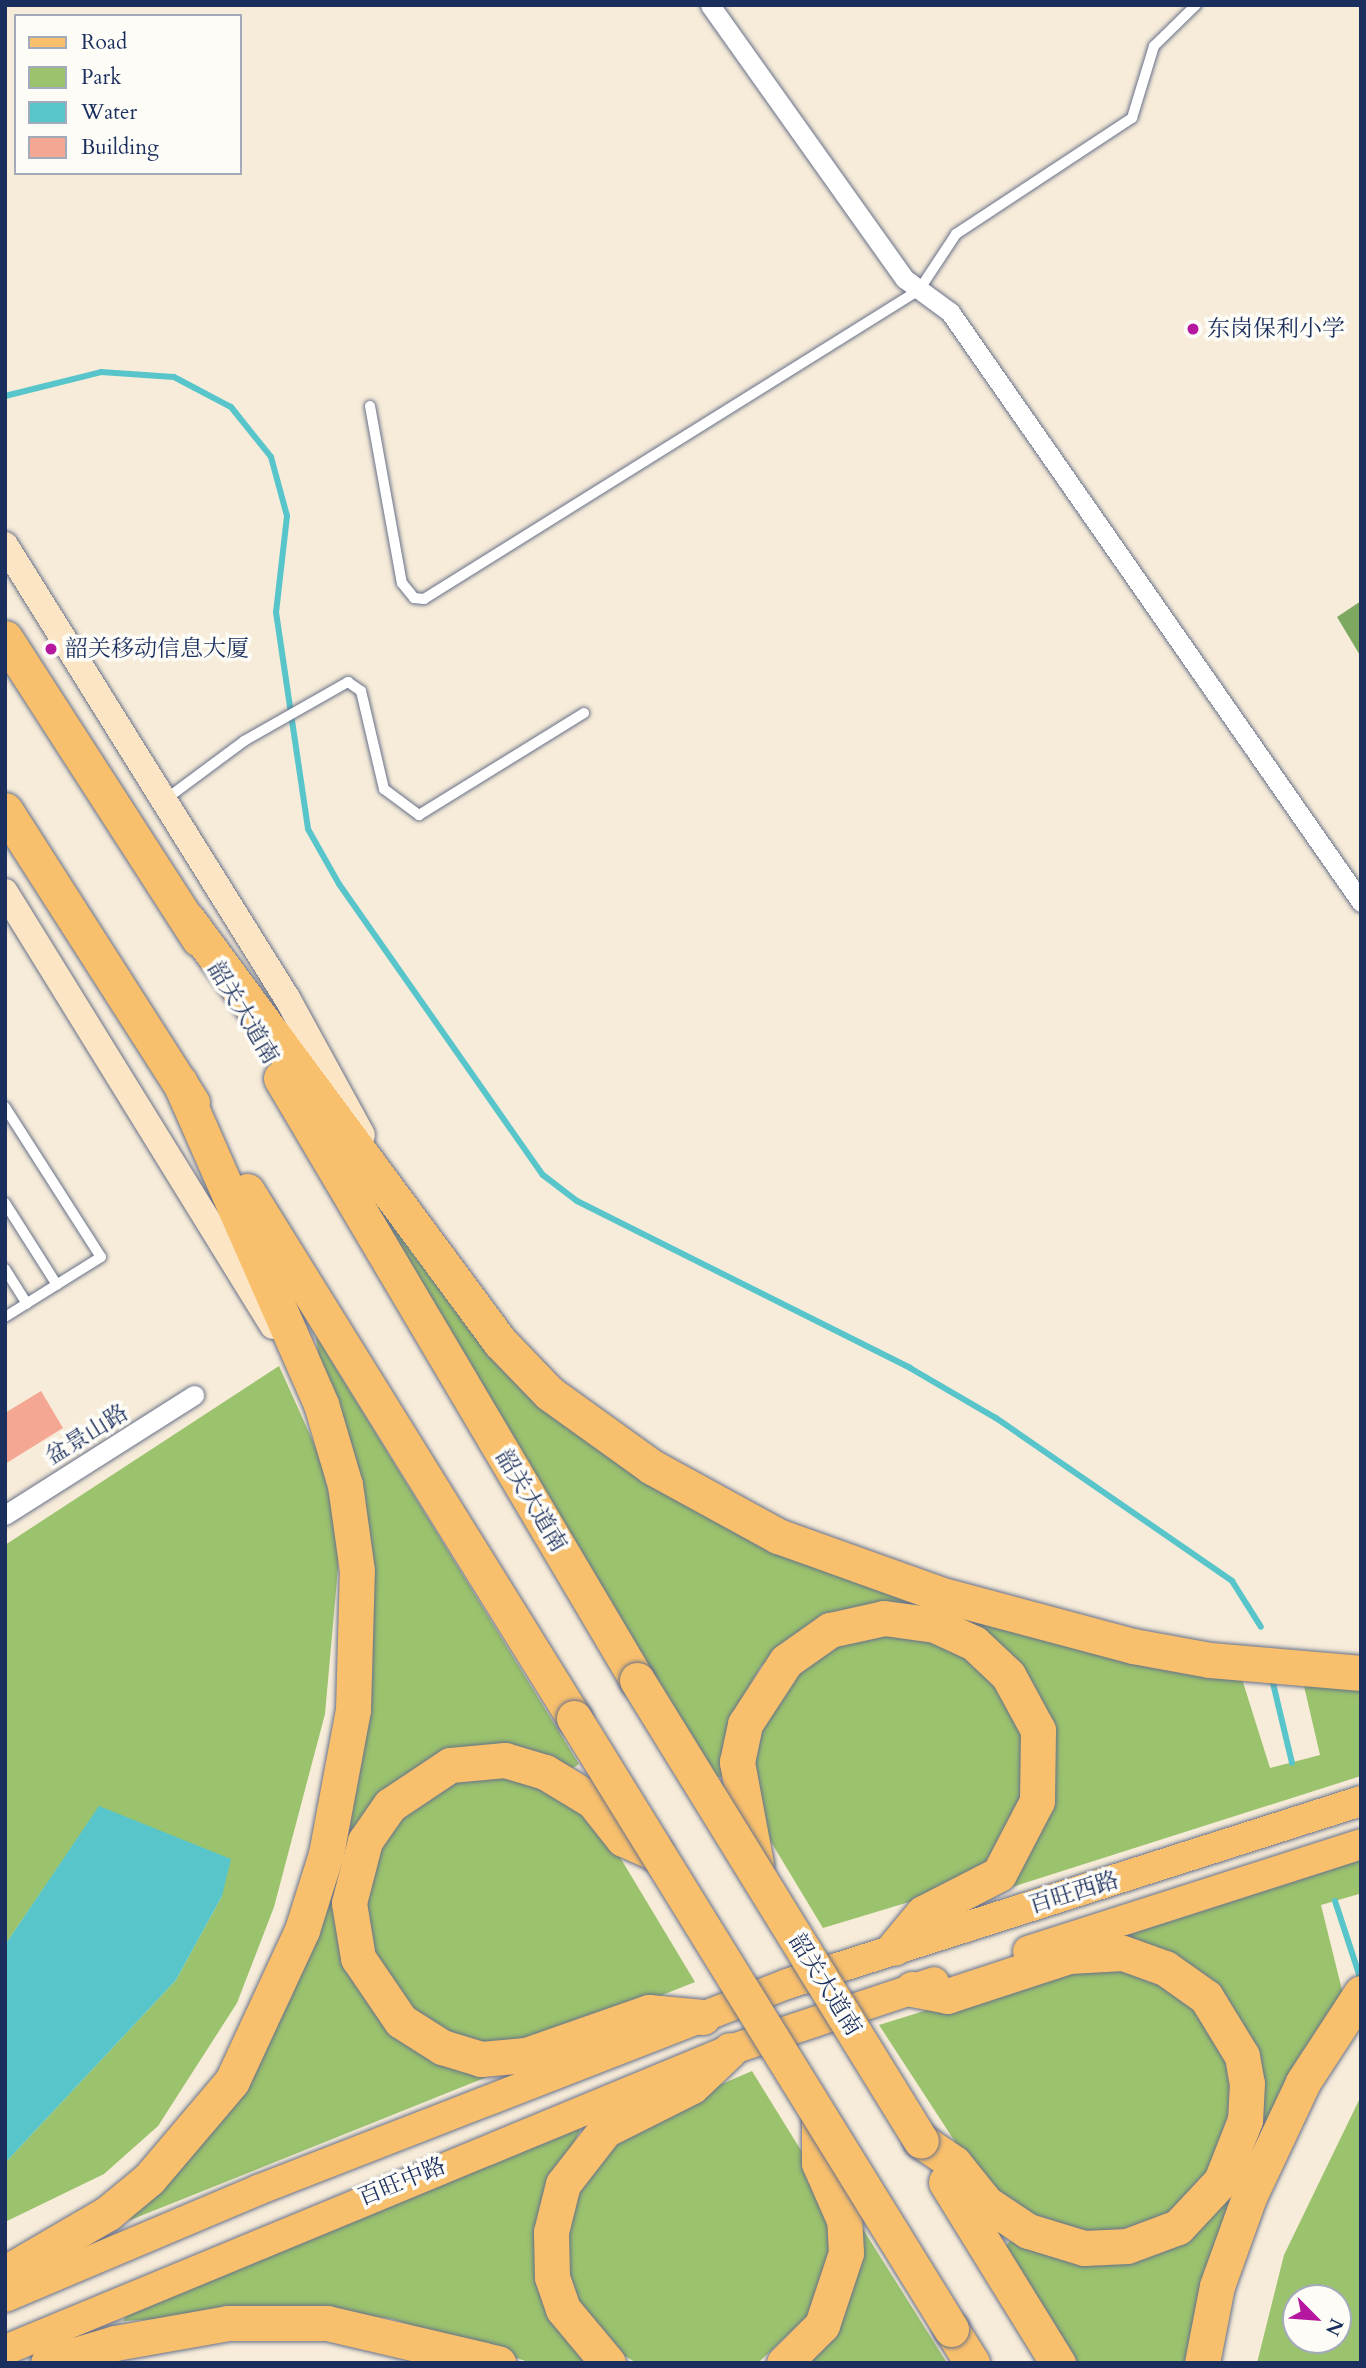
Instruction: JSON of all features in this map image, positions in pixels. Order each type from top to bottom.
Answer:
[{"type":"highway","name":"韶关大道南","points":[[5,638],[188,920],[637,1680],[1058,2363]]},
{"type":"highway","points":[[5,810],[180,1083],[574,1718],[819,2123],[972,2363]]},
{"type":"highway","points":[[188,920],[477,1314],[549,1393],[698,1496],[778,1536],[896,1580],[1085,1635],[1210,1660],[1361,1673]]},
{"type":"highway","points":[[5,2273],[108,2213],[180,2149],[257,2038],[302,1930],[326,1854],[358,1668],[357,1571],[345,1485],[321,1404],[180,1083]]},
{"type":"highway","points":[[761,1881],[737,1780],[745,1724],[767,1684],[808,1641],[859,1621],[911,1618],[974,1643],[1020,1691],[1038,1730],[1040,1754],[1037,1801],[1012,1858],[979,1889],[923,1913],[894,1948]]},
{"type":"highway","points":[[655,1853],[623,1839],[593,1801],[545,1772],[492,1759],[437,1771],[378,1820],[351,1882],[358,1958],[401,2021],[442,2047],[496,2059],[526,2055],[649,2012],[703,2017]]},
{"type":"highway","points":[[912,1989],[947,1996],[1069,1956],[1123,1954],[1187,1980],[1224,2021],[1247,2083],[1245,2120],[1221,2181],[1169,2231],[1127,2246],[1084,2248],[1044,2238],[1006,2217],[954,2163],[921,2141]]},
{"type":"highway","points":[[1202,2363],[1217,2286],[1249,2197],[1303,2082],[1361,1993]]},
{"type":"highway","points":[[608,2363],[563,2309],[552,2277],[551,2232],[563,2184],[606,2130],[692,2087],[730,2050]]},
{"type":"highway","points":[[784,2363],[822,2325],[846,2253],[844,2220],[819,2163],[819,2123]]},
{"type":"highway","points":[[48,2363],[115,2343],[228,2323],[327,2323],[498,2363]]},
{"type":"main road","name":"百旺西路","points":[[787,1983],[1361,1801]]},
{"type":"main road","name":"百旺西路","points":[[802,2025],[1361,1844]]},
{"type":"main road","name":"百旺中路","points":[[5,2297],[258,2190],[787,1983]]},
{"type":"main road","name":"百旺中路","points":[[5,2350],[277,2232],[730,2050],[802,2025]]},
{"type":"street","points":[[710,5],[919,290],[950,312],[1361,902]]},
{"type":"street","points":[[5,545],[287,998],[395,1199]]},
{"type":"street","points":[[5,892],[12,919],[321,1404]]},
{"type":"street","name":"盆景山路","points":[[5,1515],[194,1395]]},
{"type":"lane","points":[[370,406],[402,583],[414,598],[424,599],[919,290],[956,234],[1132,118],[1154,46],[1196,5]]},
{"type":"lane","points":[[164,800],[244,741],[348,682],[360,688],[384,789],[424,816],[584,713]]},
{"type":"lane","points":[[5,1107],[101,1257],[5,1317]]},
{"type":"lane","points":[[5,1203],[57,1285]]},
{"type":"lane","points":[[5,1269],[27,1304]]},
{"type":"green space","points":[[1361,601],[1361,657],[1337,617]]},
{"type":"green space","points":[[370,1201],[670,1491],[1242,1679],[1270,1768],[1320,1755],[1304,1686],[1361,1688],[1361,1776],[1006,1889],[1039,1833],[1006,1657],[822,1617],[761,1666],[737,1707],[723,1777],[715,1777]]},
{"type":"green space","points":[[316,1336],[579,1764],[573,1768],[532,1754],[384,1799],[354,1979],[382,2024],[487,2077],[128,2221],[243,2089],[292,1996],[314,1937],[364,1712]]},
{"type":"green space","points":[[279,1366],[321,1459],[340,1546],[325,1714],[274,1907],[237,2003],[158,2126],[104,2174],[5,2222],[5,2163],[176,1980],[222,1896],[99,1807],[5,1945],[5,1545]]},
{"type":"green space","points":[[873,1634],[919,1637],[963,1655],[1004,1693],[1030,1753],[1014,1827],[972,1883],[823,1928],[753,1812],[749,1778],[758,1724],[786,1680],[828,1647]]},
{"type":"green space","points":[[496,1775],[531,1780],[600,1824],[695,1982],[562,2035],[505,2050],[419,2025],[363,1933],[370,1859],[401,1813],[444,1783]]},
{"type":"green space","points":[[1361,1860],[1361,1901],[1359,1894],[1321,1905],[1343,1994],[1191,2363],[1078,2363],[1006,2246],[1010,2241],[1054,2256],[1136,2260],[1184,2238],[1253,2055],[1115,1939]]},
{"type":"green space","points":[[1088,1960],[1149,1976],[1192,2003],[1223,2049],[1234,2095],[1210,2175],[1173,2212],[1110,2234],[1055,2229],[978,2177],[879,2025]]},
{"type":"green space","points":[[752,2071],[815,2173],[834,2232],[813,2311],[758,2363],[637,2363],[621,2354],[576,2304],[562,2252],[583,2169],[654,2113]]},
{"type":"green space","points":[[1361,2096],[1361,2363],[1257,2363],[1284,2255]]},
{"type":"green space","points":[[581,2128],[546,2202],[592,2363],[532,2363],[392,2319],[326,2310],[123,2321],[128,2311]]},
{"type":"green space","points":[[861,2226],[947,2363],[805,2363]]},
{"type":"water","points":[[99,1806],[231,1859],[222,1896],[176,1980],[5,2163],[5,1945]]},
{"type":"building","points":[[41,1391],[63,1428],[5,1464],[5,1413]]},
{"type":"waterway","points":[[5,396],[101,372],[174,377],[231,407],[271,457],[287,516],[276,612],[308,829],[339,884],[543,1175],[577,1201],[910,1368],[996,1418],[1232,1581],[1261,1627]]},
{"type":"waterway","points":[[1272,1679],[1292,1763]]},
{"type":"waterway","points":[[1335,1901],[1360,1977]]},
{"type":"place","name":"东岗保利小学","points":[[1193,329]]},
{"type":"place","name":"韶关移动信息大厦","points":[[51,649]]}]
